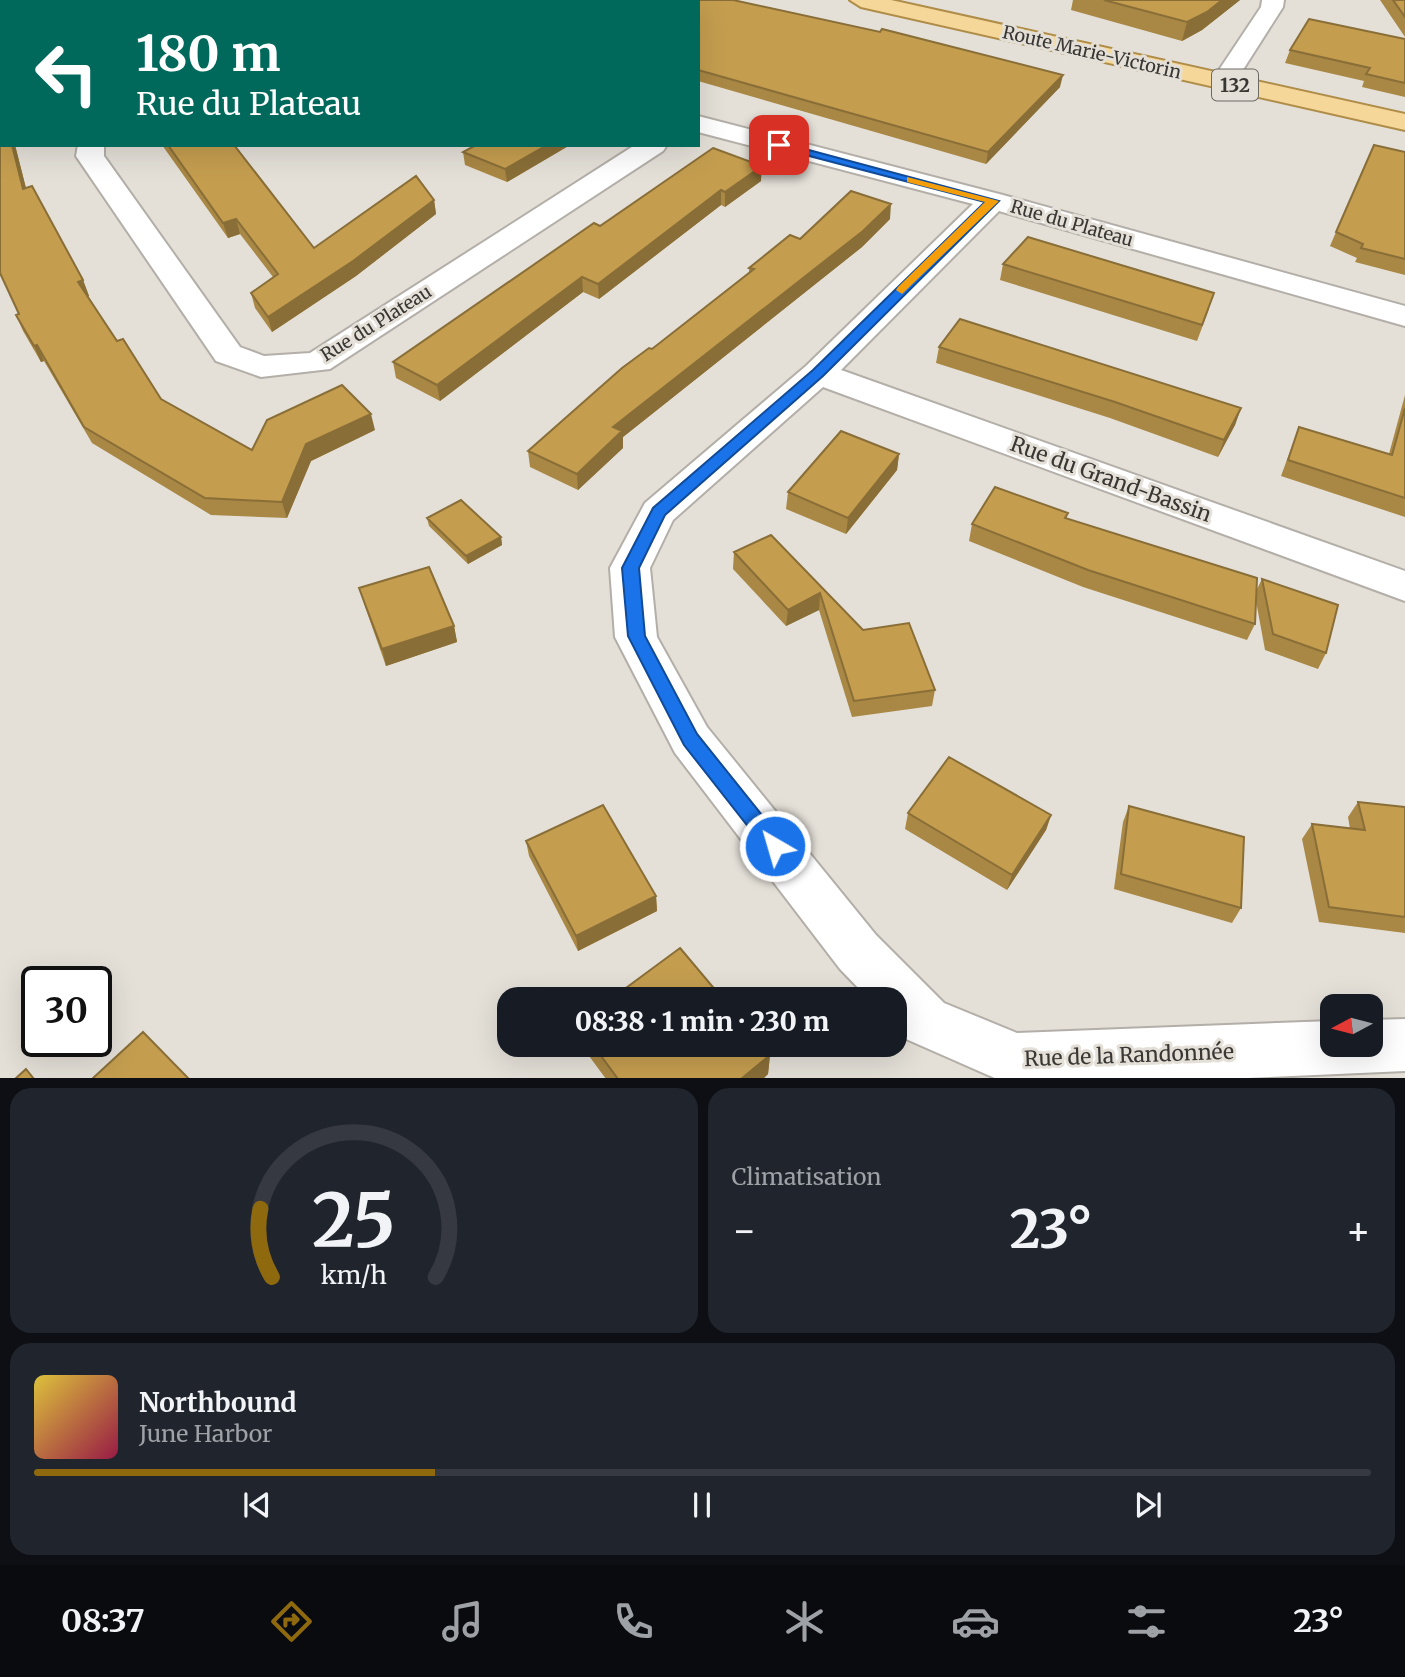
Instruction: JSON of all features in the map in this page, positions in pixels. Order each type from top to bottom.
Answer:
[{"type":"main road","name":"Route Marie-Victorin","points":[[861,0],[1405,122]]},
{"type":"street","points":[[1223,82],[1272,7],[1273,0]]},
{"type":"street","name":"Rue du Plateau","points":[[700,125],[993,201],[1405,316]]},
{"type":"street","name":"Rue du Plateau","points":[[91,147],[90,156],[228,354],[261,367],[318,362],[651,147]]},
{"type":"street","name":"Rue de la Randonnée","points":[[993,201],[818,373],[658,512],[631,568],[636,636],[691,740],[858,952],[925,1020],[1017,1060],[1405,1045]]},
{"type":"street","name":"Rue du Grand-Bassin","points":[[818,373],[1405,586]]},
{"type":"building","points":[[700,0],[733,0],[880,32],[882,29],[1063,75],[988,152],[700,71]]},
{"type":"building","points":[[1104,0],[1222,0],[1207,12],[1187,22]]},
{"type":"building","points":[[1393,0],[1405,0],[1405,17]]},
{"type":"building","points":[[1309,19],[1405,39],[1405,83],[1366,74],[1370,68],[1290,50]]},
{"type":"building","points":[[1374,145],[1405,152],[1405,259],[1361,248],[1363,244],[1336,232]]},
{"type":"building","points":[[0,147],[12,147],[23,189],[32,186],[83,280],[78,282],[117,341],[123,339],[161,399],[252,450],[267,420],[342,385],[371,414],[306,444],[282,502],[205,498],[84,427],[37,345],[34,346],[16,315],[19,314],[0,273]]},
{"type":"building","points":[[169,147],[236,147],[314,248],[416,176],[434,200],[353,261],[268,317],[251,293],[278,274],[236,219],[223,223]]},
{"type":"building","points":[[472,147],[544,147],[505,169],[463,152]]},
{"type":"building","points":[[713,148],[762,166],[725,192],[721,190],[598,284],[582,277],[437,385],[393,362],[594,223],[600,226]]},
{"type":"building","points":[[851,191],[891,204],[863,231],[613,427],[622,431],[577,474],[528,451],[622,368],[649,348],[652,349],[754,269],[749,268],[790,235],[800,239]]},
{"type":"building","points":[[1028,237],[1214,293],[1202,325],[1003,264]]},
{"type":"building","points":[[960,319],[1241,408],[1224,440],[1115,402],[939,347]]},
{"type":"building","points":[[1405,408],[1405,498],[1288,460],[1299,427],[1392,455]]},
{"type":"building","points":[[841,431],[899,454],[848,518],[788,492]]},
{"type":"building","points":[[995,487],[1068,513],[1065,518],[1257,578],[1255,624],[1088,570],[972,524]]},
{"type":"building","points":[[461,500],[501,537],[466,556],[427,518]]},
{"type":"building","points":[[771,535],[863,630],[909,623],[935,690],[854,701],[820,593],[788,610],[734,552]]},
{"type":"building","points":[[429,567],[454,626],[382,649],[359,588]]},
{"type":"building","points":[[1262,579],[1338,605],[1326,653],[1273,634]]},
{"type":"building","points":[[949,757],[1051,815],[1012,875],[908,813]]},
{"type":"building","points":[[1358,802],[1405,807],[1405,917],[1329,907],[1312,824],[1365,830]]},
{"type":"building","points":[[603,805],[656,896],[576,936],[526,841]]},
{"type":"building","points":[[1129,806],[1244,837],[1241,908],[1121,874]]},
{"type":"building","points":[[680,948],[713,987],[627,987]]},
{"type":"building","points":[[143,1032],[188,1078],[93,1078]]},
{"type":"building","points":[[602,1057],[768,1057],[742,1078],[617,1078]]},
{"type":"building","points":[[26,1069],[33,1078],[16,1078]]},
{"type":"slow traffic","points":[[902,290],[993,201],[911,179]]},
{"type":"route","points":[[775,846],[691,740],[636,636],[631,568],[658,512],[818,373],[993,201],[779,145]]}]
